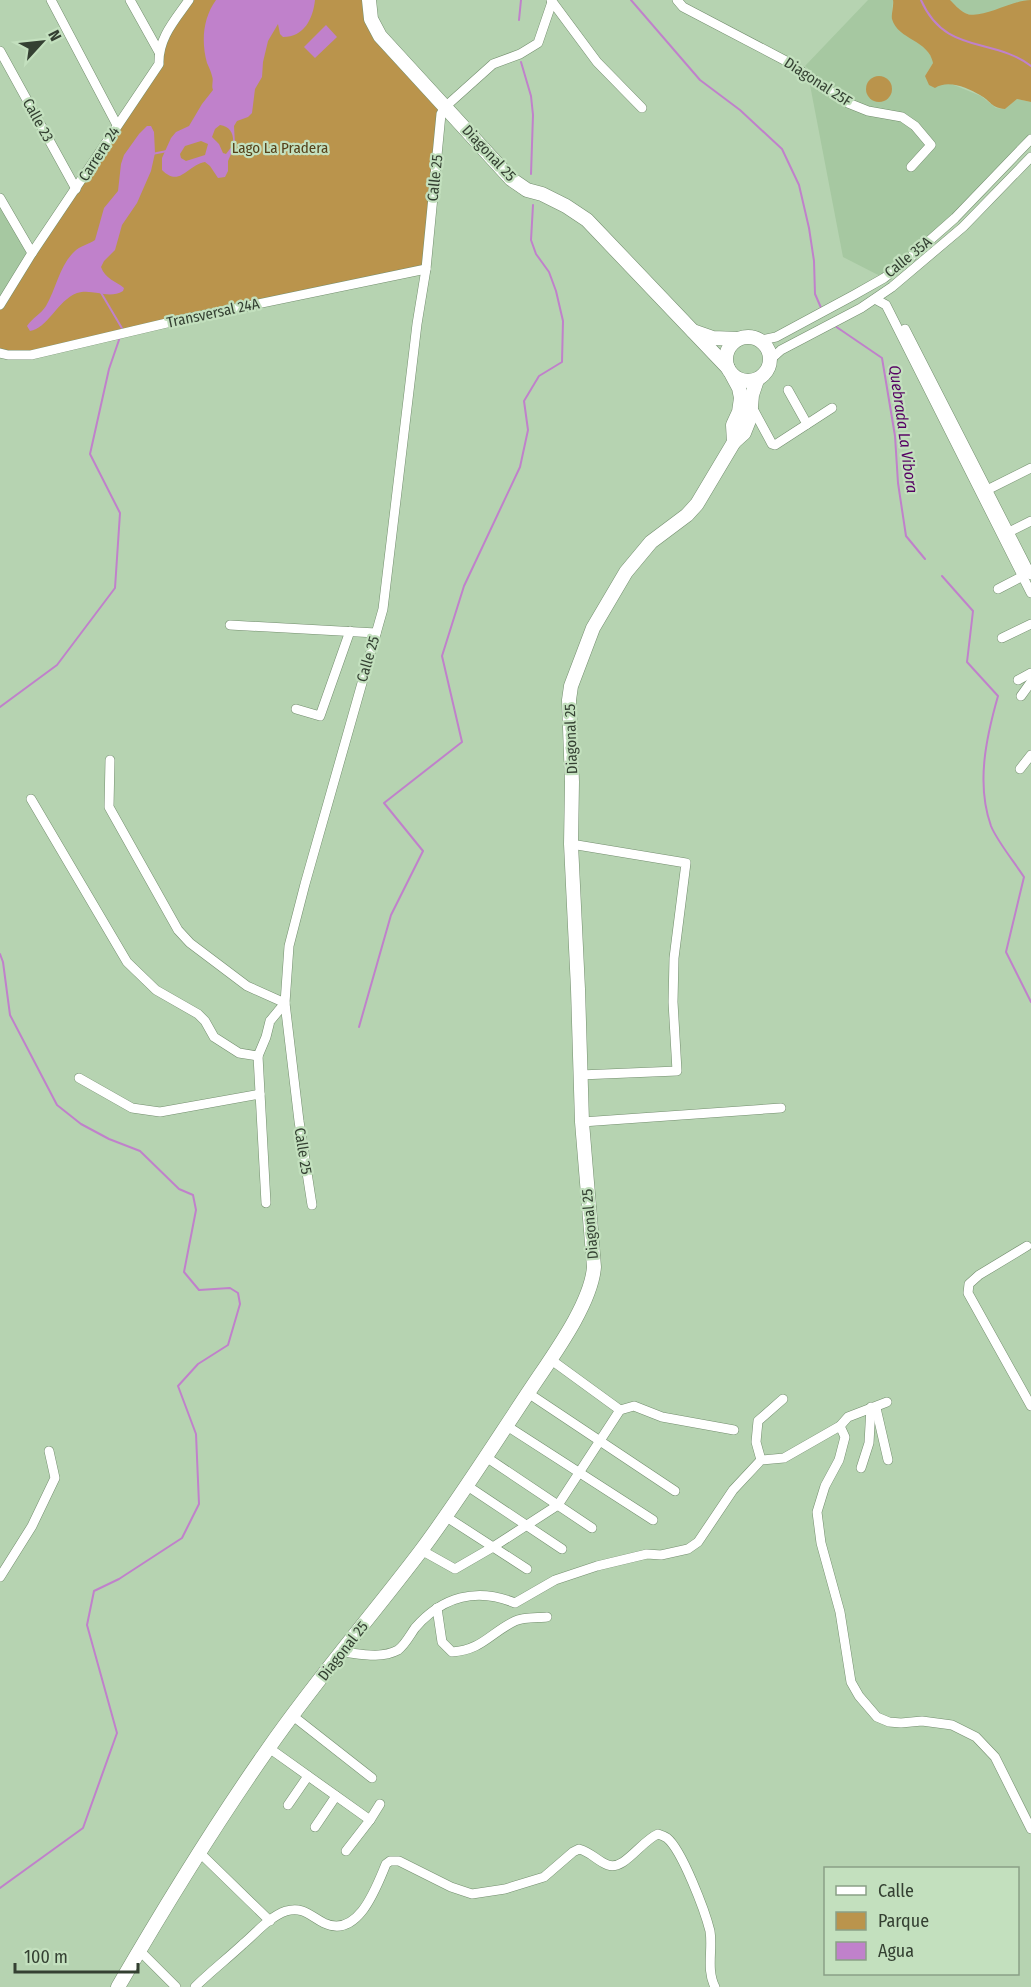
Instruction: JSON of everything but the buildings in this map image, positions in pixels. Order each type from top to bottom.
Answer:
[{"type":"street","points":[[51,0],[117,125]]},
{"type":"street","points":[[130,0],[159,52]]},
{"type":"street","name":"Carrera 24","points":[[0,305],[32,253],[159,64],[161,41],[189,0]]},
{"type":"street","name":"Diagonal 25","points":[[369,0],[371,19],[380,36],[511,179],[531,192],[566,206],[587,220],[730,371],[739,388],[741,398],[739,412],[733,425],[734,442]]},
{"type":"street","name":"Diagonal 25F","points":[[677,0],[683,7],[786,61],[848,103],[868,111],[902,117],[915,126],[931,145],[911,167]]},
{"type":"street","points":[[446,107],[493,64],[520,54],[538,43],[551,1]]},
{"type":"street","points":[[551,1],[597,62],[642,108]]},
{"type":"street","name":"Calle 23","points":[[0,51],[76,189]]},
{"type":"street","name":"Calle 25","points":[[312,1205],[285,1004],[289,946],[383,609],[417,324],[426,269],[441,114],[446,107]]},
{"type":"street","name":"Calle 35A","points":[[761,340],[776,337],[854,295],[898,267],[955,218],[1029,145]]},
{"type":"street","name":"Calle 35A","points":[[776,354],[861,308],[892,287],[963,227],[1031,157]]},
{"type":"street","points":[[0,198],[32,253]]},
{"type":"street","name":"Transversal 24A","points":[[0,353],[31,355],[171,322],[426,269]]},
{"type":"street","points":[[892,287],[889,296],[891,301],[984,491],[1009,532],[1029,574],[1031,593]]},
{"type":"street","points":[[875,299],[886,305],[1029,574]]},
{"type":"street","points":[[690,330],[713,338],[738,339],[750,336],[761,340],[776,354],[767,372],[757,380],[743,381],[730,371],[726,355],[728,348],[738,339]]},
{"type":"street","name":"Diagonal 25","points":[[118,1987],[200,1853],[269,1748],[422,1550],[507,1426],[576,1315],[593,1279],[594,1267],[582,1122],[571,844],[572,782],[569,700],[571,686],[593,628],[626,572],[651,542],[687,515],[697,504],[734,442],[744,432],[750,418],[752,395],[757,380]]},
{"type":"street","points":[[739,388],[772,444],[775,445],[832,408]]},
{"type":"street","points":[[788,390],[807,424]]},
{"type":"street","points":[[984,491],[1031,468]]},
{"type":"street","points":[[1009,532],[1031,521]]},
{"type":"street","points":[[998,589],[1029,574]]},
{"type":"street","points":[[1002,638],[1031,624]]},
{"type":"street","points":[[230,625],[376,633]]},
{"type":"street","points":[[296,709],[320,716],[350,631]]},
{"type":"street","points":[[1018,680],[1031,673]]},
{"type":"street","points":[[1021,696],[1031,682]]},
{"type":"street","points":[[1020,769],[1031,755]]},
{"type":"street","points":[[110,760],[109,807],[178,930],[190,943],[246,986],[285,1004],[270,1021],[258,1056],[266,1203]]},
{"type":"street","points":[[31,800],[127,962],[156,990],[198,1014],[214,1037],[239,1053],[258,1056]]},
{"type":"street","points":[[571,844],[686,863],[674,958],[676,1071],[580,1075]]},
{"type":"street","points":[[79,1077],[132,1108],[160,1112],[260,1094]]},
{"type":"street","points":[[582,1122],[781,1108]]},
{"type":"street","points":[[1027,1246],[979,1275],[969,1284],[968,1293],[1031,1406]]},
{"type":"street","points":[[550,1359],[620,1410]]},
{"type":"street","points":[[528,1393],[675,1491]]},
{"type":"street","points":[[761,1460],[756,1442],[758,1421],[783,1399]]},
{"type":"street","points":[[343,1652],[383,1655],[399,1649],[437,1608],[472,1594],[515,1603],[555,1580],[597,1566],[647,1554],[661,1555],[688,1549],[698,1542],[733,1491],[761,1460],[784,1458],[840,1426],[848,1416],[886,1402]]},
{"type":"street","points":[[422,1550],[455,1569],[558,1505],[620,1410],[634,1406],[662,1417],[734,1430]]},
{"type":"street","points":[[873,1407],[888,1460]]},
{"type":"street","points":[[861,1468],[869,1443],[873,1407]]},
{"type":"street","points":[[507,1426],[653,1520]]},
{"type":"street","points":[[840,1426],[845,1437],[839,1460],[825,1486],[817,1512],[821,1543],[840,1612],[851,1682],[859,1696],[877,1716],[888,1722],[922,1721],[952,1725],[976,1737],[995,1757],[1031,1829]]},
{"type":"street","points":[[0,1577],[32,1526],[55,1478],[49,1451]]},
{"type":"street","points":[[486,1457],[592,1528]]},
{"type":"street","points":[[466,1485],[562,1549]]},
{"type":"street","points":[[445,1516],[527,1569]]},
{"type":"street","points":[[515,1603],[516,1620]]},
{"type":"street","points":[[437,1608],[442,1642],[452,1652],[479,1646],[516,1620],[547,1617]]},
{"type":"street","points":[[293,1716],[372,1778]]},
{"type":"street","points":[[269,1748],[370,1820]]},
{"type":"street","points":[[288,1805],[308,1776]]},
{"type":"street","points":[[315,1827],[336,1796]]},
{"type":"street","points":[[346,1851],[380,1804]]},
{"type":"street","points":[[195,1987],[280,1914],[304,1910],[324,1923],[334,1926],[350,1923],[362,1912],[386,1864],[390,1861],[399,1861],[464,1893],[472,1894],[505,1889],[544,1876],[579,1849],[588,1851],[603,1863],[617,1867],[649,1838],[658,1834],[667,1838],[680,1855],[694,1886],[710,1932],[710,1964],[715,1987]]},
{"type":"street","points":[[200,1853],[270,1921]]},
{"type":"street","points":[[140,1951],[176,1987]]},
{"type":"shaded area","points":[[868,0],[893,0],[892,18],[927,49],[932,58],[933,63],[925,76],[981,96],[996,108],[1005,109],[1017,99],[1031,102],[1031,139],[955,218],[884,278],[843,257],[810,85],[816,76],[805,66]]},
{"type":"shaded area","points":[[921,0],[1031,0],[1031,33]]},
{"type":"shaded area","points":[[0,198],[32,253],[0,305]]},
{"type":"green space","name":"Lago La Pradera","points":[[189,0],[369,0],[371,19],[445,107],[426,269],[31,355],[0,353],[0,305],[159,64],[159,52]]},
{"type":"green space","points":[[893,0],[950,0],[963,12],[971,15],[1031,0],[1031,102],[1017,99],[1005,109],[994,106],[980,95],[964,87],[946,84],[935,88],[929,85],[925,76],[933,63],[930,55],[926,49],[900,32],[895,26],[892,19]]},
{"type":"green space","points":[[879,76],[888,80],[892,89],[888,98],[879,102],[870,98],[866,89],[870,80]]},
{"type":"water","points":[[216,0],[315,0],[310,20],[302,30],[297,34],[283,37],[278,24],[268,41],[262,77],[255,89],[252,113],[237,121],[234,126],[235,145],[228,161],[228,171],[225,177],[218,178],[205,162],[174,177],[162,170],[162,158],[171,138],[176,132],[189,126],[213,90],[213,78],[205,55],[204,38],[208,14]],"holes":[[[220,125],[229,129],[233,138],[233,145],[226,154],[212,137],[215,129]],[[201,141],[208,144],[205,155],[186,161],[181,158],[180,154],[185,146]]]},
{"type":"water","points":[[326,25],[337,37],[315,58],[304,47]]},
{"type":"water","points":[[147,126],[151,126],[154,132],[155,153],[151,171],[137,203],[122,225],[115,250],[101,267],[108,277],[124,288],[123,291],[112,294],[77,293],[64,302],[42,325],[30,331],[27,326],[46,306],[70,256],[77,249],[95,240],[104,208],[118,191],[124,155]]},
{"type":"waterway","points":[[519,20],[521,0]]},
{"type":"waterway","name":"Quebrada La Vibora","points":[[631,0],[700,80],[740,110],[782,149],[799,185],[814,261],[815,294],[822,310]]},
{"type":"waterway","points":[[921,0],[931,17],[943,29],[956,37],[1001,51],[1031,66]]},
{"type":"waterway","points":[[521,62],[531,96],[533,115],[531,174]]},
{"type":"waterway","points":[[152,154],[167,151]]},
{"type":"waterway","points":[[359,1027],[391,915],[423,851],[384,803],[462,742],[442,656],[464,586],[520,467],[528,430],[524,401],[539,376],[562,362],[563,321],[549,272],[536,254],[531,240],[533,205]]},
{"type":"waterway","points":[[100,291],[123,330]]},
{"type":"waterway","name":"Quebrada La Vibora","points":[[835,326],[882,358],[895,436],[898,483],[906,536],[925,559]]},
{"type":"waterway","points":[[0,707],[57,665],[115,588],[120,513],[90,454],[109,369],[120,337]]},
{"type":"waterway","name":"Quebrada La Vibora","points":[[942,576],[973,611],[967,662],[998,696],[984,761],[984,794],[991,826],[1024,877],[1006,952],[1031,1002]]},
{"type":"waterway","points":[[0,954],[10,1015],[57,1105],[81,1124],[109,1139],[140,1151],[179,1189],[193,1195],[196,1210],[184,1272],[199,1290],[230,1288],[238,1293],[240,1304],[228,1345],[198,1364],[178,1386],[196,1434],[199,1504],[182,1538],[119,1579],[94,1591],[87,1625],[117,1733],[83,1828],[0,1888]]}]
